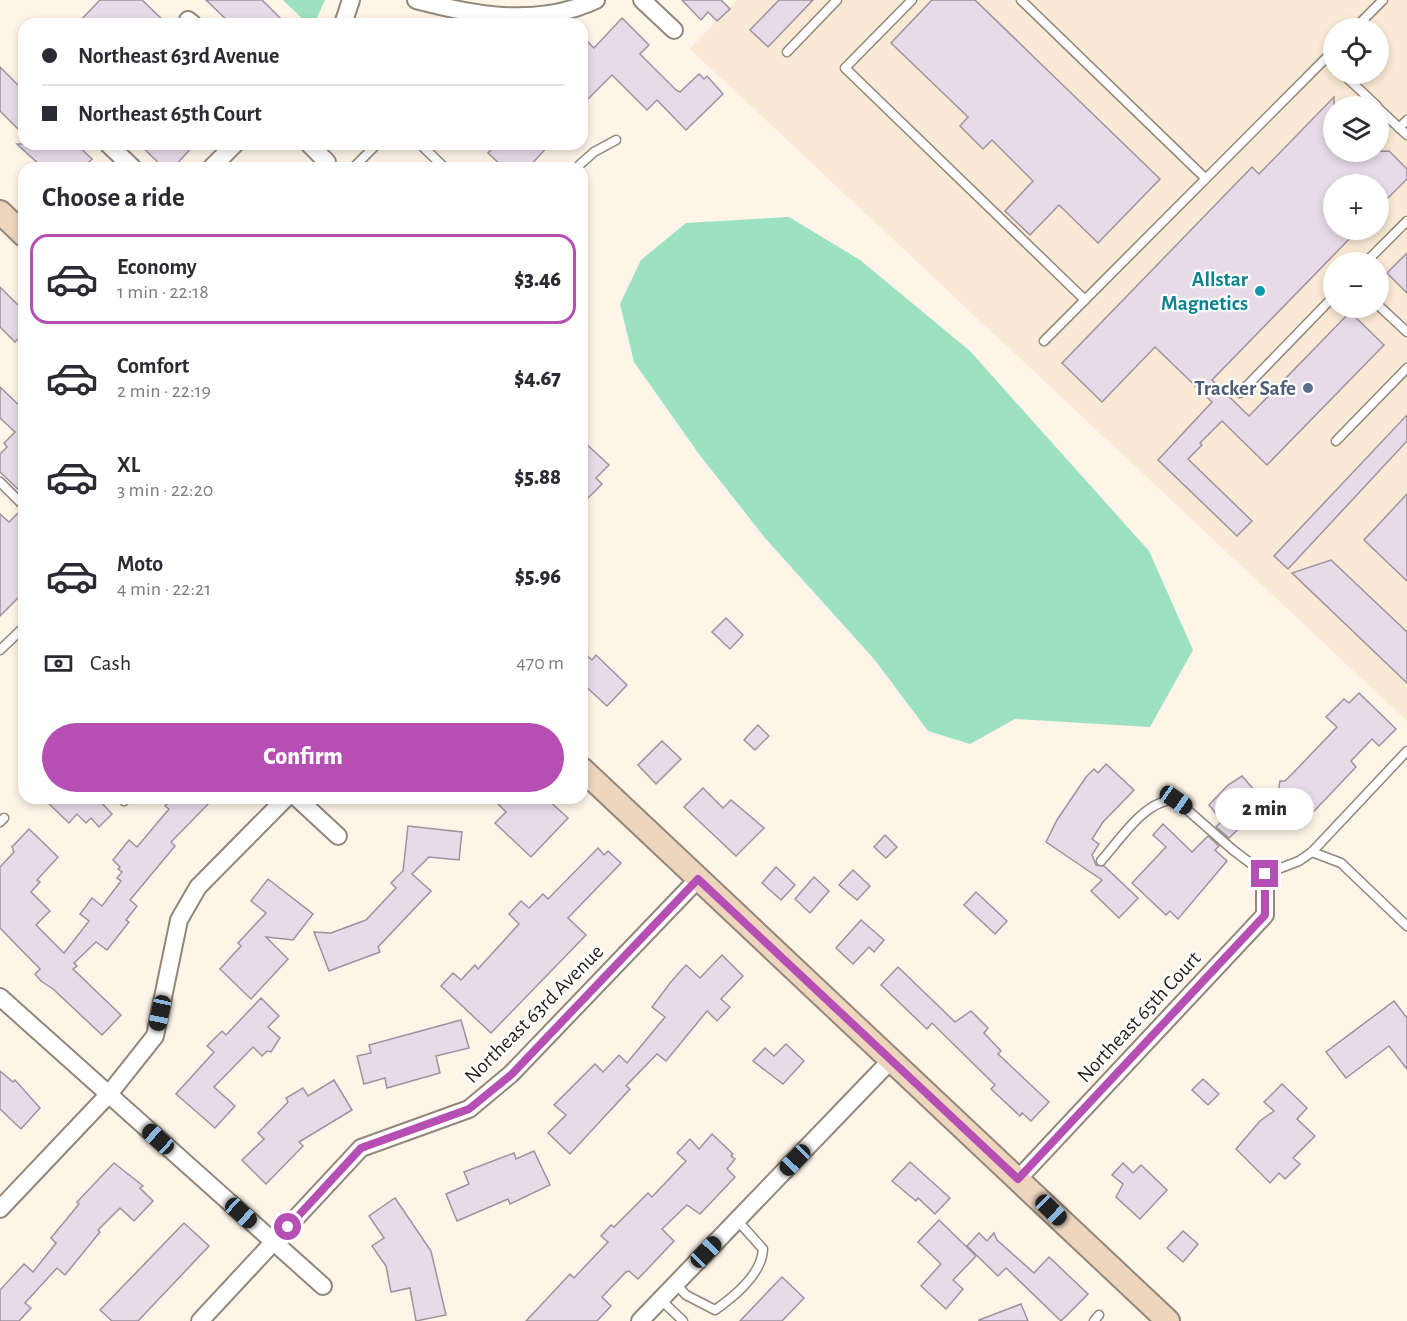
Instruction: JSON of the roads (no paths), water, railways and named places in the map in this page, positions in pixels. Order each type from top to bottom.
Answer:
[{"type":"street","points":[[345,18],[351,0]]},
{"type":"street","points":[[416,0],[487,16],[510,18]]},
{"type":"street","points":[[540,18],[576,9],[596,0]]},
{"type":"street","points":[[642,0],[674,30]]},
{"type":"street","points":[[114,150],[127,162]]},
{"type":"street","points":[[218,162],[229,150]]},
{"type":"street","points":[[315,150],[327,162]]},
{"type":"street","points":[[0,212],[18,229]]},
{"type":"street","points":[[588,776],[892,1059],[1168,1321]]},
{"type":"street","points":[[0,1209],[109,1094],[155,1036],[179,920],[198,887],[280,804]]},
{"type":"street","points":[[303,804],[338,836]]},
{"type":"street","name":"Northeast 65th Court","points":[[1018,1179],[1265,915],[1265,874]]},
{"type":"street","name":"Northeast 63rd Avenue","points":[[200,1321],[361,1148],[469,1109],[512,1074],[698,879]]},
{"type":"street","points":[[0,998],[323,1286]]},
{"type":"street","points":[[640,1321],[892,1059]]},
{"type":"lane","points":[[787,52],[837,0]]},
{"type":"lane","points":[[912,0],[845,68],[1085,300]]},
{"type":"lane","points":[[1021,0],[1205,178]]},
{"type":"lane","points":[[1365,18],[1383,0]]},
{"type":"lane","points":[[1044,341],[1323,60]]},
{"type":"lane","points":[[1354,84],[1366,96]]},
{"type":"lane","points":[[1389,118],[1407,135]]},
{"type":"lane","points":[[1400,128],[1407,120]]},
{"type":"lane","points":[[583,162],[594,152],[616,140]]},
{"type":"lane","points":[[359,162],[371,150]]},
{"type":"lane","points":[[426,150],[439,162]]},
{"type":"lane","points":[[1376,252],[1407,221]]},
{"type":"lane","points":[[1240,393],[1323,307]]},
{"type":"lane","points":[[1389,315],[1407,332]]},
{"type":"lane","points":[[1336,441],[1407,368]]},
{"type":"lane","points":[[0,482],[18,500]]},
{"type":"lane","points":[[0,650],[18,633]]},
{"type":"lane","points":[[1101,861],[1144,813],[1164,799],[1176,800],[1233,850],[1265,874],[1299,861],[1312,852],[1407,751]]},
{"type":"lane","points":[[1312,852],[1341,863],[1407,926]]},
{"type":"lane","points":[[676,1284],[686,1295],[715,1310],[728,1301],[762,1262],[763,1249],[737,1220]]},
{"type":"lane","points":[[661,1300],[683,1321]]},
{"type":"place","name":"Allstar Magnetics","points":[[1260,291]]},
{"type":"place","name":"Tracker Safe","points":[[1308,388]]}]
